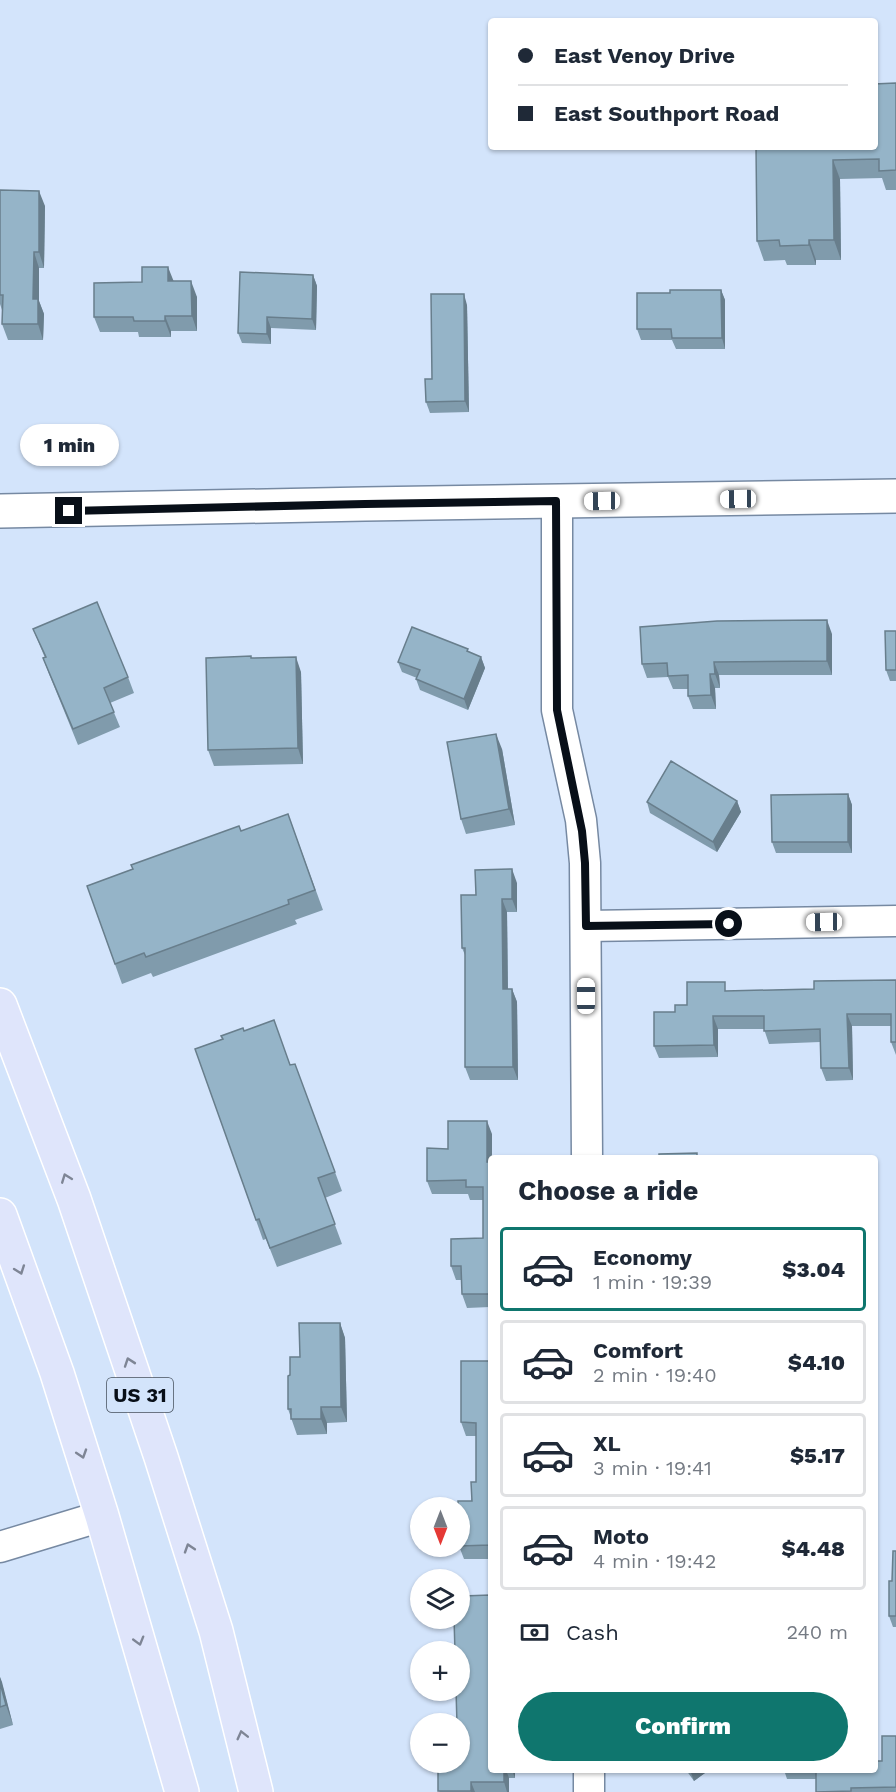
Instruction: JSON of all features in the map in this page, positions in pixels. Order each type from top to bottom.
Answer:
[{"type":"main road","points":[[0,511],[896,496]]},
{"type":"main road","name":"US 31","points":[[0,1005],[74,1199],[161,1457],[216,1631],[256,1792]]},
{"type":"main road","points":[[0,1215],[57,1373],[102,1516],[182,1792]]},
{"type":"street","points":[[556,501],[557,710],[582,831],[586,873],[586,1155]]},
{"type":"street","points":[[586,926],[896,921]]},
{"type":"street","points":[[0,1547],[102,1516]]},
{"type":"street","points":[[589,1773],[589,1792]]},
{"type":"building","points":[[896,83],[896,170],[879,171],[879,159],[833,160],[834,240],[809,240],[809,245],[780,246],[779,240],[757,241],[756,150],[878,150],[878,84]]},
{"type":"building","points":[[0,190],[39,191],[39,252],[34,252],[33,299],[38,299],[38,324],[2,324]]},
{"type":"building","points":[[142,267],[168,267],[168,281],[191,281],[192,316],[165,316],[165,321],[134,321],[133,317],[94,317],[94,283],[142,282]]},
{"type":"building","points":[[240,272],[313,275],[312,319],[267,317],[267,334],[238,333]]},
{"type":"building","points":[[670,290],[721,290],[722,338],[672,338],[671,329],[637,329],[637,293],[670,293]]},
{"type":"building","points":[[431,294],[464,294],[465,401],[426,402],[425,379],[432,379]]},
{"type":"building","points":[[97,602],[128,677],[104,688],[114,712],[73,729],[33,629]]},
{"type":"building","points":[[827,620],[827,661],[714,662],[715,674],[710,674],[711,695],[688,696],[688,675],[668,676],[667,663],[642,664],[640,627],[717,621]]},
{"type":"building","points":[[412,627],[468,649],[467,651],[481,657],[464,699],[416,679],[420,670],[398,662]]},
{"type":"building","points":[[885,631],[896,631],[896,670],[886,670]]},
{"type":"building","points":[[251,656],[251,658],[296,657],[298,748],[208,750],[206,658]]},
{"type":"building","points":[[496,734],[509,809],[461,819],[447,742]]},
{"type":"building","points":[[671,761],[737,801],[713,842],[647,802]]},
{"type":"building","points":[[848,794],[848,842],[772,842],[771,795]]},
{"type":"building","points":[[288,814],[315,890],[288,900],[289,904],[146,957],[144,953],[115,964],[87,886],[133,869],[131,865],[239,826],[241,831]]},
{"type":"building","points":[[512,869],[512,899],[502,899],[503,989],[512,989],[513,1067],[465,1067],[465,948],[462,948],[461,895],[476,895],[475,870]]},
{"type":"building","points":[[896,980],[896,1042],[891,1042],[891,1014],[847,1014],[849,1068],[821,1068],[820,1029],[764,1031],[764,1016],[713,1016],[714,1045],[654,1046],[654,1012],[675,1012],[675,1005],[687,1005],[687,982],[725,982],[725,991],[814,989],[814,981]]},
{"type":"building","points":[[274,1020],[290,1065],[295,1064],[335,1172],[318,1178],[335,1224],[270,1248],[259,1219],[256,1220],[195,1049],[223,1039],[221,1036],[243,1028],[244,1031]]},
{"type":"building","points":[[448,1121],[487,1121],[488,1294],[462,1294],[461,1266],[451,1266],[451,1239],[483,1238],[483,1187],[466,1187],[466,1180],[427,1181],[427,1148],[448,1149]]},
{"type":"building","points":[[697,1153],[697,1155],[659,1155]]},
{"type":"building","points":[[299,1323],[340,1323],[341,1407],[321,1407],[321,1419],[291,1419],[291,1409],[288,1409],[290,1357],[300,1357]]},
{"type":"building","points":[[461,1361],[488,1361],[488,1545],[470,1546],[471,1482],[476,1482],[476,1423],[461,1422]]},
{"type":"building","points":[[893,1551],[896,1551],[896,1616],[889,1616],[889,1581],[892,1581]]},
{"type":"building","points":[[488,1595],[488,1773],[504,1773],[504,1782],[471,1782],[471,1791],[438,1791],[438,1773],[470,1773],[470,1713],[457,1713],[456,1701],[470,1701],[470,1641],[455,1641],[454,1629],[470,1629],[470,1596]]},
{"type":"building","points":[[0,1683],[6,1705],[0,1707]]},
{"type":"building","points":[[882,1736],[896,1736],[896,1787],[851,1788],[851,1791],[816,1792],[816,1773],[878,1773],[878,1761],[882,1761]]},
{"type":"route","points":[[69,511],[556,501],[557,710],[582,831],[586,926],[729,924]]}]
